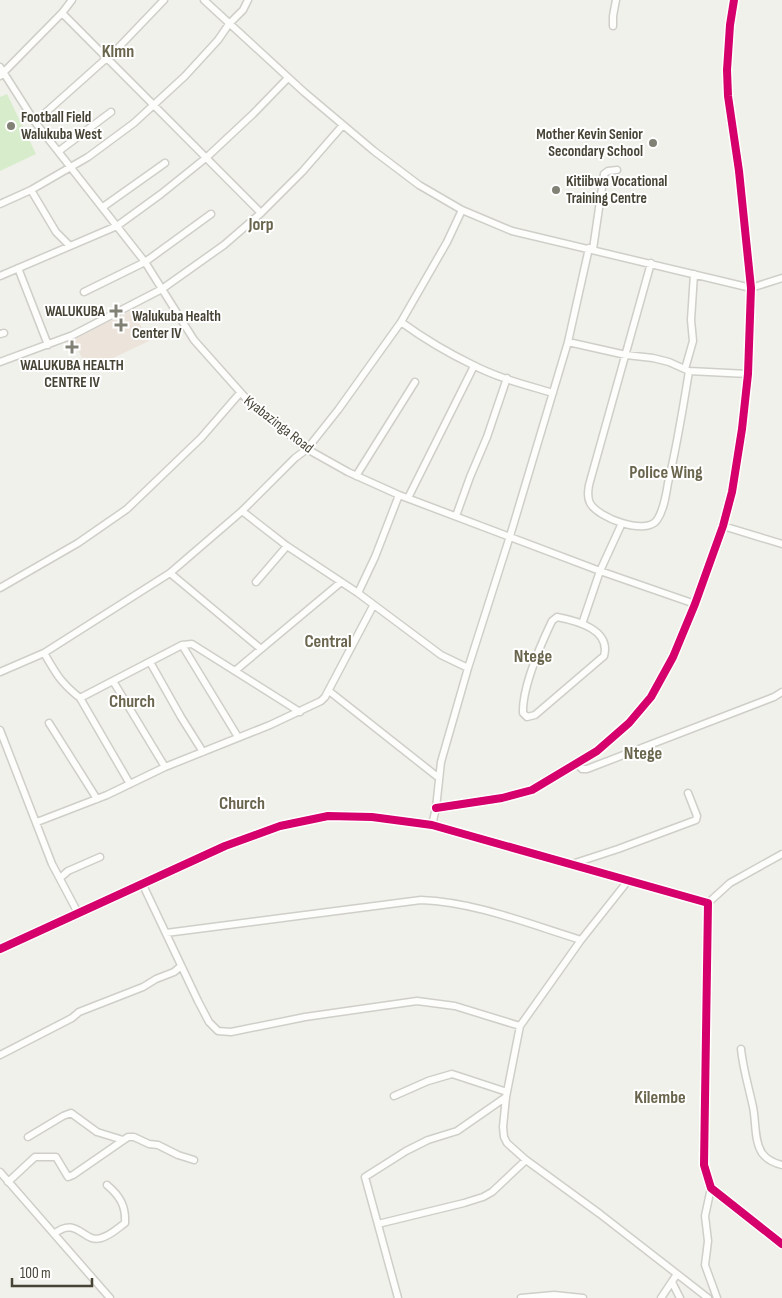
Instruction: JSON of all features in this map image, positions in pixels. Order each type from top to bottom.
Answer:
[{"type":"street","points":[[1,72],[62,13],[72,0]]},
{"type":"street","points":[[35,122],[108,57],[164,0]]},
{"type":"street","points":[[204,0],[343,126],[420,184],[462,210],[512,231],[591,248],[751,288],[782,278]]},
{"type":"street","points":[[0,204],[31,190],[108,143],[134,124],[218,40],[229,24],[243,10],[248,0]]},
{"type":"street","points":[[613,26],[616,0]]},
{"type":"street","points":[[436,808],[502,798],[532,790],[597,750],[629,723],[651,697],[673,657],[723,526],[736,468],[748,374],[751,288],[739,172],[728,96],[727,49],[734,0]]},
{"type":"street","points":[[62,13],[108,57],[261,213]]},
{"type":"street","name":"Kyabazinga Road","points":[[1,72],[35,122],[145,262],[194,340],[240,393],[307,449],[356,476],[399,495],[600,571],[694,604]]},
{"type":"street","points":[[0,276],[117,226],[207,157],[288,78]]},
{"type":"street","points":[[59,151],[111,112]]},
{"type":"street","points":[[0,362],[74,335],[162,289],[224,245],[261,213],[302,172],[343,126]]},
{"type":"street","points":[[103,207],[164,163]]},
{"type":"street","points":[[432,825],[436,808],[441,762],[568,342],[591,248],[604,174],[608,171],[617,170]]},
{"type":"street","points":[[31,190],[47,219],[56,232],[69,245]]},
{"type":"street","points":[[0,672],[44,653],[170,573],[242,511],[295,458],[307,449],[343,403],[401,322],[429,276],[462,210]]},
{"type":"street","points":[[84,292],[145,262],[211,214]]},
{"type":"street","points":[[651,263],[587,495],[589,503],[593,508],[622,523],[642,527],[651,525],[656,522],[660,514],[675,455],[693,341],[691,320],[694,274]]},
{"type":"street","points":[[18,268],[48,345]]},
{"type":"street","points":[[401,322],[418,334],[474,366],[553,393]]},
{"type":"street","points":[[568,342],[626,356],[653,358],[669,362],[687,370],[748,374]]},
{"type":"street","points":[[408,498],[474,366]]},
{"type":"street","points":[[456,516],[487,437],[506,378]]},
{"type":"street","points":[[356,476],[415,382]]},
{"type":"street","points":[[0,588],[78,543],[127,509],[201,438],[240,393]]},
{"type":"street","points":[[358,593],[375,557],[399,495]]},
{"type":"street","points":[[242,511],[287,546],[340,583],[358,593],[441,655],[468,668]]},
{"type":"street","points":[[582,624],[600,571],[622,523]]},
{"type":"street","points":[[723,526],[782,544]]},
{"type":"street","points":[[256,582],[287,546]]},
{"type":"street","points":[[170,573],[261,649]]},
{"type":"street","points":[[236,670],[340,583]]},
{"type":"street","points":[[37,822],[97,799],[165,767],[300,712],[321,701],[329,691],[374,606]]},
{"type":"street","points":[[557,618],[582,624],[600,634],[603,638],[606,644],[604,656],[535,715],[527,717],[523,713],[523,701],[535,661],[552,621],[557,618]]},
{"type":"street","points":[[80,698],[182,645],[192,644],[300,712]]},
{"type":"street","points":[[182,645],[238,737]]},
{"type":"street","points":[[44,653],[64,685],[80,698],[130,784]]},
{"type":"street","points":[[150,662],[180,717],[203,752]]},
{"type":"street","points":[[113,682],[165,767]]},
{"type":"street","points":[[329,691],[439,778]]},
{"type":"street","points":[[576,763],[582,769],[588,769],[774,697],[782,692]]},
{"type":"street","points":[[49,723],[97,799]]},
{"type":"street","points":[[0,730],[52,864],[78,913]]},
{"type":"street","points":[[572,864],[696,820],[697,816],[688,793]]},
{"type":"street","points":[[0,949],[225,846],[280,826],[328,816],[356,815],[432,825],[708,904]]},
{"type":"street","points":[[717,1298],[705,1265],[708,1241],[705,1216],[711,1188],[704,1165],[708,904],[730,883],[782,854]]},
{"type":"street","points":[[60,878],[68,871],[100,857]]},
{"type":"street","points":[[627,882],[581,940],[520,1026],[506,1094],[504,1137],[507,1143],[526,1160],[600,1214],[708,1298]]},
{"type":"street","points":[[142,884],[209,1022],[218,1031],[225,1032],[417,1000],[455,1006],[520,1026]]},
{"type":"street","points":[[166,933],[421,900],[468,906],[581,940]]},
{"type":"street","points":[[0,1055],[72,1018],[79,1012],[143,987],[156,978],[174,972],[181,966]]},
{"type":"street","points":[[741,1049],[761,1152],[769,1160],[782,1165]]},
{"type":"street","points":[[394,1096],[428,1081],[452,1074],[506,1094]]},
{"type":"street","points":[[398,1298],[365,1177],[406,1151],[428,1140],[457,1131],[506,1094]]},
{"type":"street","points":[[28,1137],[71,1113],[96,1132],[123,1140]]},
{"type":"street","points":[[8,1182],[35,1157],[56,1157],[68,1176],[73,1175],[128,1136],[194,1160]]},
{"type":"street","points":[[378,1224],[464,1203],[483,1196],[492,1192],[526,1160]]},
{"type":"street","points":[[0,1172],[110,1298]]},
{"type":"street","points":[[54,1234],[62,1228],[72,1227],[92,1238],[100,1239],[124,1223],[126,1212],[119,1196],[107,1186]]},
{"type":"street","points":[[711,1188],[782,1244]]},
{"type":"street","points":[[661,1298],[677,1274]]},
{"type":"street","points":[[672,1282],[680,1298]]},
{"type":"street","points":[[520,1298],[554,1295],[583,1298]]},
{"type":"shaded area","name":"Walukuba Health Center IV","points":[[132,310],[149,341],[88,370],[73,340]]},
{"type":"green space","name":"Football Field Walukuba West","points":[[7,94],[36,154],[0,171],[0,97]]},
{"type":"cycle path","points":[[436,808],[502,798],[532,790],[597,751],[629,723],[651,697],[673,657],[695,604],[723,526],[732,492],[748,374],[751,288],[739,171],[728,96],[727,70],[734,0]]},
{"type":"cycle path","points":[[0,949],[225,846],[280,826],[328,816],[372,817],[432,825],[708,903],[704,1165],[711,1188],[782,1244]]},
{"type":"place","name":"Football Field Walukuba West","points":[[11,126]]},
{"type":"place","name":"Mother Kevin Senior Secondary School","points":[[653,143]]},
{"type":"place","name":"Kitiibwa Vocational Training Centre","points":[[556,190]]},
{"type":"place","name":"WALUKUBA","points":[[116,311]]},
{"type":"place","name":"Walukuba Health Center IV","points":[[121,325]]},
{"type":"place","name":"WALUKUBA HEALTH CENTRE IV","points":[[72,347]]},
{"type":"district","name":"Klmn","points":[[118,51]]},
{"type":"district","name":"Jorp","points":[[261,224]]},
{"type":"district","name":"Police Wing","points":[[666,472]]},
{"type":"district","name":"Central","points":[[328,641]]},
{"type":"district","name":"Ntege","points":[[533,656]]},
{"type":"district","name":"Church","points":[[132,701]]},
{"type":"district","name":"Ntege","points":[[643,753]]},
{"type":"district","name":"Church","points":[[242,803]]},
{"type":"district","name":"Kilembe","points":[[660,1097]]}]
